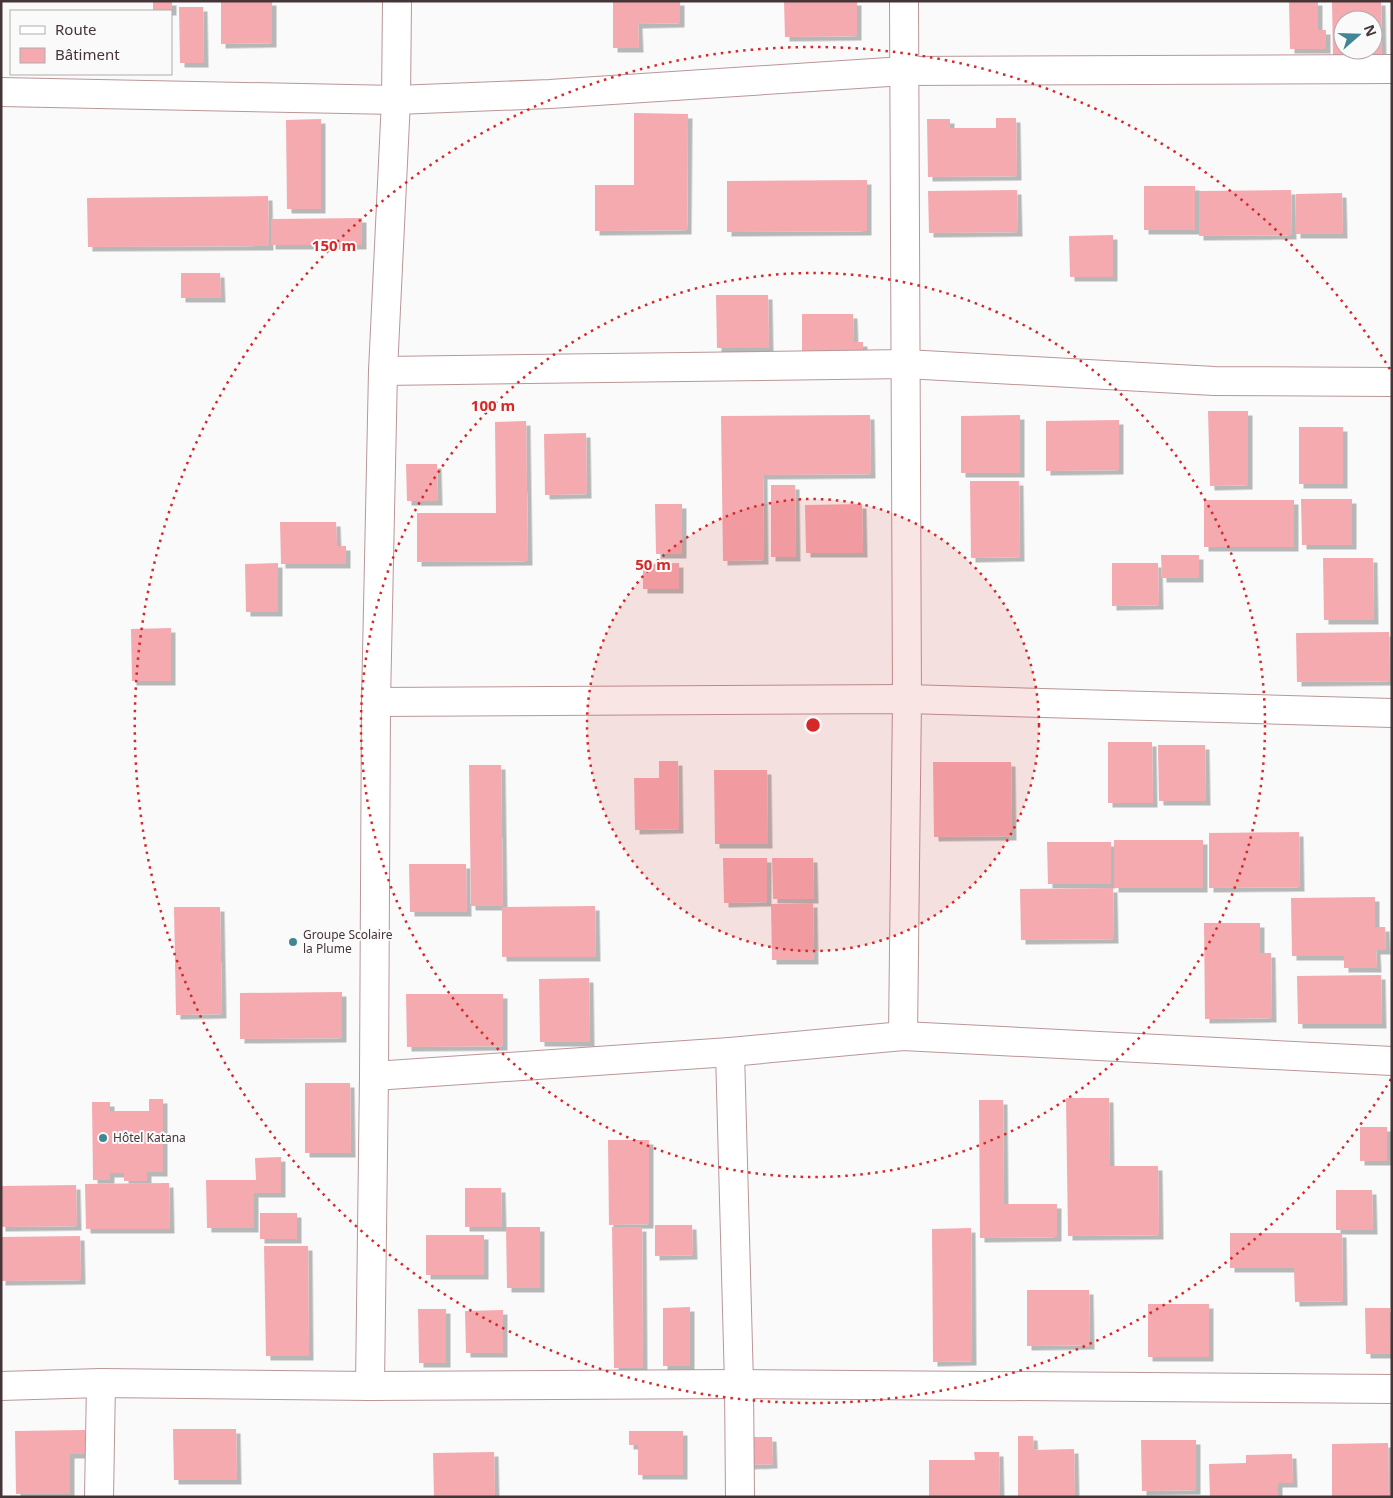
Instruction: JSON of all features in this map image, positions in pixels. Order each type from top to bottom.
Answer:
[{"type":"street","points":[[370,1386],[376,702],[383,371],[396,100],[397,1]]},
{"type":"street","points":[[903,1036],[907,699],[904,1]]},
{"type":"street","points":[[1,92],[396,100],[550,94],[904,71],[1392,70]]},
{"type":"street","points":[[383,371],[906,364],[1214,380],[1392,382]]},
{"type":"street","points":[[376,702],[907,699],[1392,713]]},
{"type":"street","points":[[374,1076],[730,1052],[903,1036],[1392,1061]]},
{"type":"street","points":[[730,1052],[739,1384],[740,1497]]},
{"type":"street","points":[[1,1386],[101,1383],[370,1386],[739,1384],[1392,1389]]},
{"type":"street","points":[[99,1497],[101,1383]]},
{"type":"building","points":[[153,1],[172,1],[172,10],[153,10]]},
{"type":"building","points":[[221,1],[272,1],[272,43],[221,44]]},
{"type":"building","points":[[613,1],[680,1],[680,23],[638,24],[639,48],[613,48]]},
{"type":"building","points":[[784,1],[857,1],[857,36],[785,37]]},
{"type":"building","points":[[1289,1],[1318,1],[1318,30],[1326,30],[1326,49],[1290,49]]},
{"type":"building","points":[[1332,1],[1381,1],[1381,10],[1333,10],[1333,58]]},
{"type":"building","points":[[179,7],[203,7],[204,63],[180,63]]},
{"type":"building","points":[[634,113],[688,114],[687,230],[595,231],[595,185],[634,185]]},
{"type":"building","points":[[996,118],[1016,118],[1017,176],[928,177],[927,119],[950,119],[950,128],[996,128]]},
{"type":"building","points":[[321,119],[321,209],[287,209],[286,120]]},
{"type":"building","points":[[867,180],[867,231],[727,232],[727,181]]},
{"type":"building","points":[[1144,186],[1195,186],[1195,230],[1144,230]]},
{"type":"building","points":[[1017,190],[1018,232],[929,233],[928,191]]},
{"type":"building","points":[[1291,190],[1292,235],[1199,236],[1199,191]]},
{"type":"building","points":[[1342,193],[1343,234],[1296,234],[1296,194]]},
{"type":"building","points":[[268,196],[269,246],[88,247],[87,198]]},
{"type":"building","points":[[362,218],[362,245],[271,245],[271,219]]},
{"type":"building","points":[[1113,235],[1113,277],[1070,277],[1069,236]]},
{"type":"building","points":[[181,273],[220,273],[221,298],[181,298]]},
{"type":"building","points":[[716,295],[768,295],[769,348],[717,348]]},
{"type":"building","points":[[802,314],[853,314],[854,342],[863,342],[863,360],[802,360]]},
{"type":"building","points":[[1208,411],[1248,411],[1248,485],[1210,486]]},
{"type":"building","points":[[870,415],[871,474],[763,475],[764,560],[723,561],[721,416]]},
{"type":"building","points":[[1020,415],[1020,473],[961,473],[961,416]]},
{"type":"building","points":[[1119,420],[1119,470],[1046,471],[1046,421]]},
{"type":"building","points":[[526,421],[528,561],[417,562],[417,513],[496,513],[495,422]]},
{"type":"building","points":[[1299,427],[1343,427],[1343,484],[1299,484]]},
{"type":"building","points":[[586,433],[587,494],[545,495],[544,434]]},
{"type":"building","points":[[406,464],[437,464],[438,501],[407,501]]},
{"type":"building","points":[[970,481],[1019,481],[1020,557],[971,558]]},
{"type":"building","points":[[771,485],[795,485],[796,557],[771,557]]},
{"type":"building","points":[[1301,499],[1352,499],[1352,545],[1302,545]]},
{"type":"building","points":[[1204,500],[1294,500],[1294,547],[1204,547]]},
{"type":"building","points":[[655,504],[682,504],[682,554],[656,554]]},
{"type":"building","points":[[862,504],[863,553],[806,553],[805,505]]},
{"type":"building","points":[[280,522],[336,522],[337,546],[346,546],[346,564],[281,564]]},
{"type":"building","points":[[1161,555],[1199,555],[1199,578],[1162,578]]},
{"type":"building","points":[[1323,558],[1373,558],[1374,620],[1324,620]]},
{"type":"building","points":[[278,563],[278,612],[246,612],[245,564]]},
{"type":"building","points":[[679,563],[679,589],[643,589],[643,564]]},
{"type":"building","points":[[1112,563],[1158,563],[1159,605],[1112,606]]},
{"type":"building","points":[[171,628],[171,681],[132,681],[131,629]]},
{"type":"building","points":[[1389,632],[1390,681],[1297,682],[1296,633]]},
{"type":"building","points":[[1108,742],[1152,742],[1153,803],[1108,803]]},
{"type":"building","points":[[1158,745],[1205,745],[1206,801],[1159,801]]},
{"type":"building","points":[[659,761],[678,761],[679,829],[635,830],[634,778],[659,778]]},
{"type":"building","points":[[933,762],[1011,762],[1012,836],[934,837]]},
{"type":"building","points":[[469,765],[501,765],[503,906],[471,906]]},
{"type":"building","points":[[714,770],[767,770],[768,844],[715,844]]},
{"type":"building","points":[[1299,832],[1300,887],[1209,888],[1209,833]]},
{"type":"building","points":[[1114,840],[1203,840],[1203,888],[1114,888]]},
{"type":"building","points":[[1047,842],[1111,842],[1111,884],[1048,884]]},
{"type":"building","points":[[723,858],[767,858],[767,902],[724,903]]},
{"type":"building","points":[[772,858],[813,858],[814,899],[773,899]]},
{"type":"building","points":[[409,864],[466,864],[467,912],[410,912]]},
{"type":"building","points":[[1113,888],[1114,939],[1021,940],[1020,889]]},
{"type":"building","points":[[1375,897],[1375,927],[1385,927],[1386,950],[1376,950],[1377,968],[1344,968],[1344,956],[1292,956],[1291,898]]},
{"type":"building","points":[[813,903],[814,960],[772,960],[771,904]]},
{"type":"building","points":[[595,906],[596,957],[502,957],[502,907]]},
{"type":"building","points":[[174,907],[220,907],[222,1014],[176,1015]]},
{"type":"building","points":[[1204,923],[1260,923],[1260,953],[1271,953],[1272,1018],[1205,1019]]},
{"type":"building","points":[[1381,975],[1382,1024],[1298,1024],[1297,976]]},
{"type":"building","points":[[589,978],[590,1042],[540,1042],[539,979]]},
{"type":"building","points":[[342,992],[342,1038],[240,1039],[240,993]]},
{"type":"building","points":[[406,994],[503,994],[503,1046],[407,1047]]},
{"type":"building","points":[[305,1083],[350,1083],[351,1153],[305,1153]]},
{"type":"building","points":[[1066,1098],[1109,1098],[1110,1166],[1158,1166],[1159,1235],[1068,1236]]},
{"type":"building","points":[[149,1099],[163,1099],[163,1172],[147,1172],[147,1181],[124,1181],[124,1173],[110,1173],[110,1180],[93,1180],[92,1102],[110,1102],[110,1111],[149,1111]]},
{"type":"building","points":[[979,1100],[1003,1100],[1004,1204],[1057,1204],[1057,1237],[980,1238]]},
{"type":"building","points":[[1360,1127],[1387,1127],[1387,1161],[1360,1161]]},
{"type":"building","points":[[608,1140],[649,1140],[649,1224],[609,1225]]},
{"type":"building","points":[[281,1157],[281,1193],[254,1193],[254,1228],[207,1228],[206,1180],[256,1180],[255,1158]]},
{"type":"building","points":[[169,1183],[170,1229],[86,1229],[85,1184]]},
{"type":"building","points":[[76,1185],[77,1226],[1,1227],[1,1186]]},
{"type":"building","points":[[465,1188],[501,1188],[502,1227],[465,1227]]},
{"type":"building","points":[[1336,1190],[1372,1190],[1373,1230],[1336,1230]]},
{"type":"building","points":[[260,1213],[297,1213],[297,1239],[260,1239]]},
{"type":"building","points":[[655,1225],[692,1225],[693,1255],[655,1256]]},
{"type":"building","points":[[506,1227],[540,1227],[540,1288],[507,1288]]},
{"type":"building","points":[[612,1227],[642,1227],[643,1368],[614,1368]]},
{"type":"building","points":[[971,1228],[972,1361],[933,1362],[932,1229]]},
{"type":"building","points":[[1230,1233],[1342,1233],[1343,1301],[1295,1302],[1294,1268],[1230,1268]]},
{"type":"building","points":[[426,1235],[484,1235],[484,1275],[426,1275]]},
{"type":"building","points":[[80,1236],[81,1280],[1,1281],[1,1237]]},
{"type":"building","points":[[264,1246],[308,1246],[309,1356],[266,1356]]},
{"type":"building","points":[[1027,1290],[1089,1290],[1090,1345],[1027,1346]]},
{"type":"building","points":[[1148,1304],[1209,1304],[1209,1357],[1148,1357]]},
{"type":"building","points":[[690,1307],[690,1366],[663,1366],[663,1308]]},
{"type":"building","points":[[1365,1308],[1390,1308],[1391,1354],[1366,1354]]},
{"type":"building","points":[[418,1309],[446,1309],[446,1363],[419,1363]]},
{"type":"building","points":[[503,1310],[503,1353],[466,1353],[465,1311]]},
{"type":"building","points":[[173,1429],[236,1429],[237,1480],[174,1480]]},
{"type":"building","points":[[85,1430],[85,1454],[70,1454],[70,1494],[16,1494],[15,1431]]},
{"type":"building","points":[[629,1431],[683,1431],[683,1475],[638,1475],[638,1445],[629,1445]]},
{"type":"building","points":[[1018,1436],[1033,1436],[1034,1450],[1074,1449],[1075,1497],[1018,1497]]},
{"type":"building","points":[[745,1437],[772,1437],[773,1464],[746,1465]]},
{"type":"building","points":[[1141,1440],[1196,1440],[1196,1490],[1142,1491]]},
{"type":"building","points":[[1388,1443],[1389,1497],[1332,1497],[1332,1444]]},
{"type":"building","points":[[494,1452],[495,1497],[434,1497],[433,1453]]},
{"type":"building","points":[[974,1452],[999,1452],[1000,1497],[929,1497],[929,1460],[975,1460]]},
{"type":"building","points":[[1292,1454],[1293,1483],[1278,1483],[1278,1497],[1210,1497],[1209,1464],[1246,1463],[1246,1455]]},
{"type":"place","name":"Groupe Scolaire la Plume","points":[[293,942]]},
{"type":"place","name":"Hôtel Katana","points":[[103,1138]]}]
